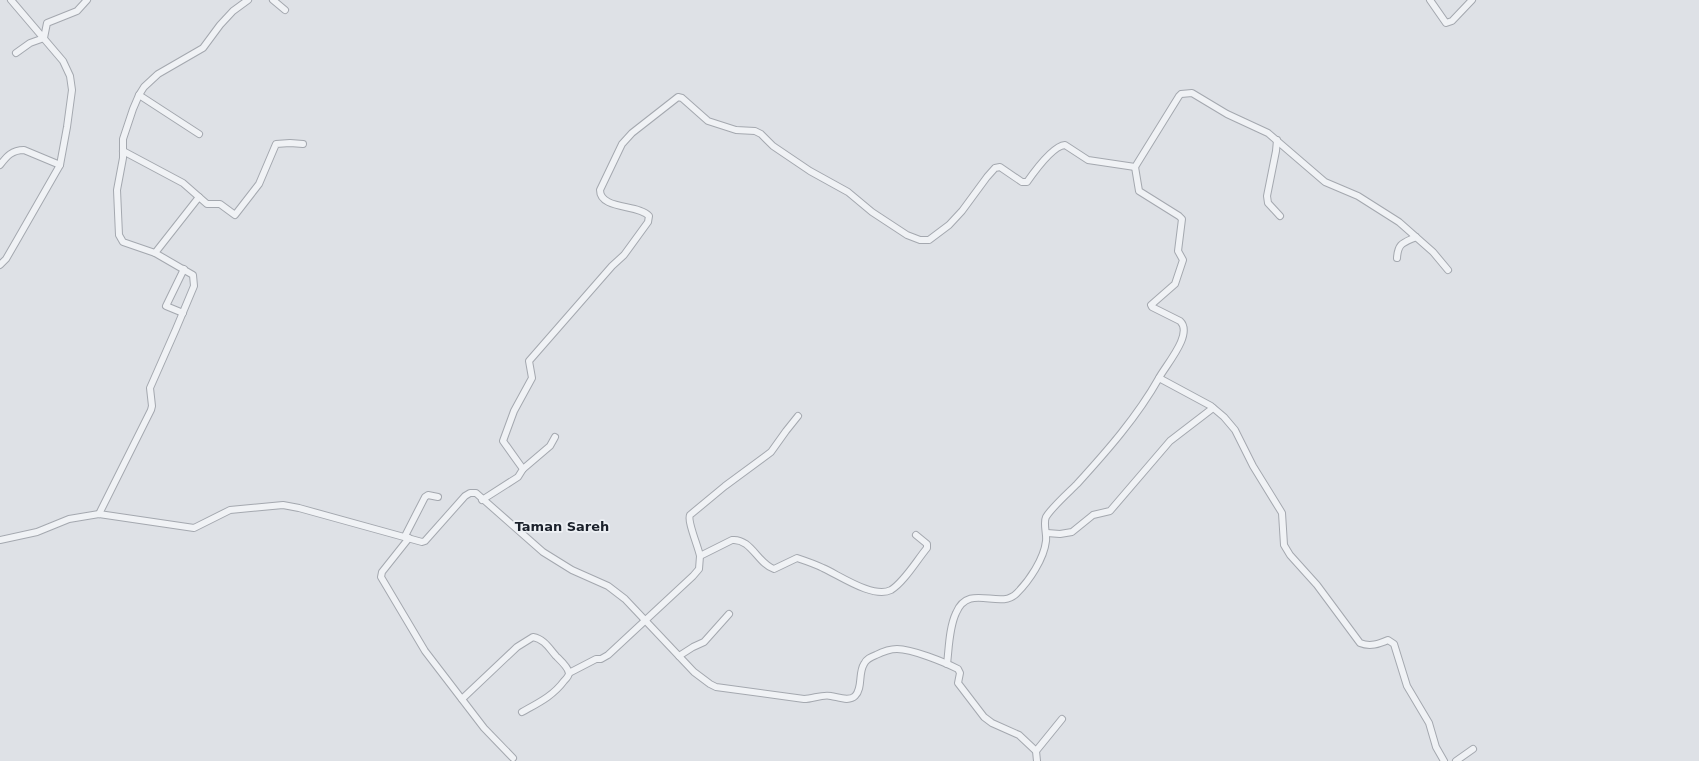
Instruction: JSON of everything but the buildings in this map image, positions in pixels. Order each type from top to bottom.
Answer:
[{"type":"street","points":[[0,265],[6,259],[60,165],[72,90],[70,76],[63,61],[11,0]]},
{"type":"street","points":[[44,38],[47,23],[77,11],[88,0]]},
{"type":"street","points":[[99,514],[151,410],[150,388],[183,313],[194,281],[193,275],[184,269],[155,253],[123,242],[119,235],[117,190],[123,151],[123,139],[133,109],[144,87],[158,74],[203,48],[220,25],[233,11],[248,0]]},
{"type":"street","points":[[273,0],[285,10]]},
{"type":"street","points":[[1430,0],[1446,23],[1452,21],[1472,0]]},
{"type":"street","points":[[16,53],[30,43],[44,38]]},
{"type":"street","points":[[947,664],[953,621],[956,612],[962,604],[969,599],[978,597],[1000,600],[1010,598],[1016,594],[1040,559],[1046,544],[1046,517],[1078,483],[1147,399],[1180,344],[1184,330],[1182,322],[1157,310],[1152,307],[1151,304],[1172,288],[1178,279],[1183,260],[1178,251],[1182,219],[1139,191],[1135,167],[1156,135],[1173,103],[1181,94],[1192,93],[1214,107],[1268,134],[1326,182],[1358,196],[1399,222],[1433,252],[1448,270]]},
{"type":"street","points":[[139,95],[199,134]]},
{"type":"street","points":[[523,469],[503,441],[514,411],[532,378],[529,361],[612,266],[624,255],[648,222],[649,216],[644,211],[616,205],[602,196],[600,190],[622,144],[632,133],[656,116],[676,98],[682,98],[708,121],[736,130],[755,131],[761,134],[773,146],[810,171],[848,192],[872,212],[908,235],[920,240],[929,240],[949,225],[962,211],[987,177],[997,167],[1000,167],[1022,182],[1026,182],[1054,150],[1061,146],[1065,146],[1088,160],[1135,167]]},
{"type":"street","points":[[1277,140],[1267,196],[1268,203],[1280,216]]},
{"type":"street","points":[[123,151],[177,180],[192,190],[205,203],[220,204],[235,215],[259,184],[276,144],[303,144]]},
{"type":"street","points":[[0,165],[12,152],[24,150],[60,165]]},
{"type":"street","points":[[155,253],[199,197]]},
{"type":"street","points":[[1396,258],[1397,249],[1400,245],[1416,237]]},
{"type":"street","points":[[183,313],[166,306],[184,269]]},
{"type":"street","points":[[1159,378],[1213,408],[1224,417],[1235,430],[1253,466],[1282,513],[1284,544],[1290,555],[1317,585],[1360,643],[1365,645],[1378,645],[1388,640],[1394,644],[1407,686],[1429,723],[1436,747],[1444,761]]},
{"type":"street","points":[[1047,533],[1060,534],[1072,532],[1093,515],[1110,511],[1170,441],[1213,408]]},
{"type":"street","points":[[522,712],[546,699],[559,688],[568,676],[569,672],[596,659],[601,660],[608,655],[698,571],[700,556],[698,544],[689,521],[690,515],[725,486],[771,452],[798,416]]},
{"type":"street","points":[[482,500],[518,477],[523,469],[550,446],[555,437]]},
{"type":"street","points":[[0,540],[37,532],[69,519],[99,514],[194,528],[230,510],[283,505],[299,508],[422,542],[425,541],[467,494],[476,493],[482,500],[543,552],[572,570],[608,586],[625,599],[694,672],[716,687],[811,699],[825,696],[853,698],[858,690],[864,663],[868,659],[887,650],[897,649],[947,664],[959,670],[958,683],[981,714],[992,723],[1019,735],[1036,751],[1037,761]]},
{"type":"street","points":[[438,497],[428,495],[425,498],[407,537],[382,572],[381,577],[425,651],[484,728],[513,758]]},
{"type":"street","points":[[700,556],[732,540],[738,539],[744,542],[768,567],[774,569],[797,558],[823,568],[860,587],[874,590],[890,590],[902,579],[927,548],[927,544],[916,535]]},
{"type":"street","points":[[680,656],[693,647],[704,642],[729,614]]},
{"type":"street","points":[[462,699],[517,647],[533,637],[539,638],[546,644],[569,672]]},
{"type":"street","points":[[1036,751],[1062,720]]},
{"type":"street","points":[[1456,761],[1473,749]]},
{"type":"district","name":"Taman Sareh","points":[[562,526]]}]
